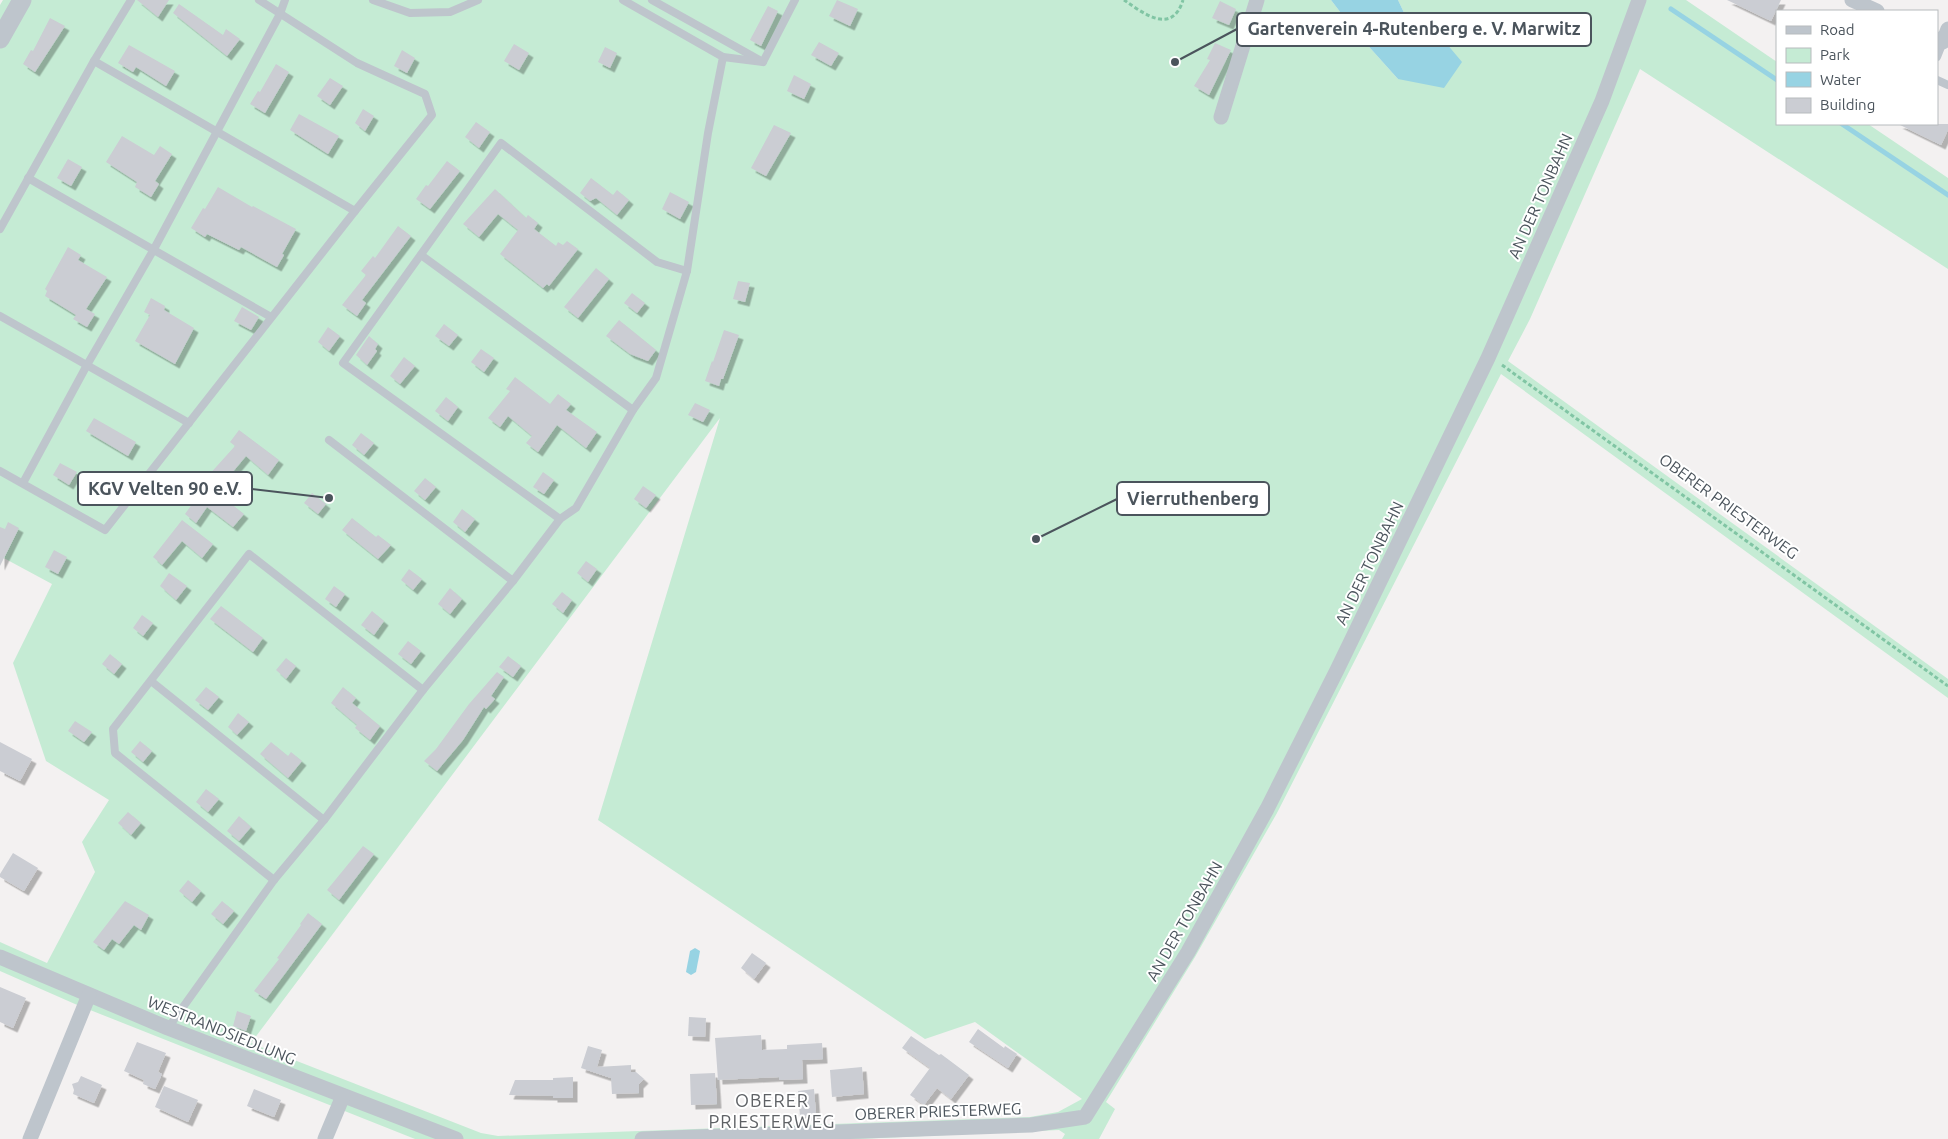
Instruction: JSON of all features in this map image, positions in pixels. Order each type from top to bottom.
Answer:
[{"type":"street","points":[[0,40],[22,0]]},
{"type":"street","points":[[1221,117],[1257,0]]},
{"type":"street","name":"AN DER TONBAHN","points":[[1085,1117],[1188,952],[1267,809],[1337,670],[1488,358],[1602,101],[1639,0]]},
{"type":"street","points":[[1852,0],[1875,10]]},
{"type":"street","name":"WESTRANDSIEDLUNG","points":[[0,957],[168,1028],[456,1139]]},
{"type":"street","points":[[30,1139],[89,995]]},
{"type":"street","points":[[325,1139],[342,1096]]},
{"type":"street","name":"OBERER PRIESTERWEG","points":[[642,1139],[1031,1125],[1085,1117]]},
{"type":"lane","points":[[0,230],[94,61],[131,0]]},
{"type":"lane","points":[[0,471],[106,530],[271,317],[432,115],[425,94],[357,63],[259,0]]},
{"type":"lane","points":[[23,483],[87,365],[154,249],[280,14],[285,0]]},
{"type":"lane","points":[[372,0],[410,13],[450,12],[478,0]]},
{"type":"lane","points":[[623,0],[723,57],[763,62]]},
{"type":"lane","points":[[652,0],[763,62]]},
{"type":"lane","points":[[763,62],[795,0]]},
{"type":"lane","points":[[1938,52],[1942,37]]},
{"type":"lane","points":[[168,1028],[274,880],[324,820],[423,690],[513,581],[560,519],[576,508],[633,410],[656,378],[687,271],[708,133],[723,57]]},
{"type":"lane","points":[[94,61],[355,211]]},
{"type":"lane","points":[[560,519],[343,364],[501,143],[657,262],[687,271]]},
{"type":"lane","points":[[28,178],[271,317]]},
{"type":"lane","points":[[422,254],[633,410]]},
{"type":"lane","points":[[0,316],[189,423]]},
{"type":"lane","points":[[329,440],[513,581]]},
{"type":"lane","points":[[274,880],[115,753],[113,729],[249,554],[423,690]]},
{"type":"lane","points":[[151,681],[324,820]]},
{"type":"path","points":[[1124,0],[1146,16],[1160,20],[1172,17],[1181,6],[1183,0]]},
{"type":"path","name":"OBERER PRIESTERWEG","points":[[1488,358],[1510,370],[1948,686]]},
{"type":"green space","points":[[3,0],[1331,0],[1354,30],[1398,79],[1446,43],[1406,17],[1398,0],[1686,0],[1776,61],[1776,125],[1869,125],[1948,178],[1948,269],[1640,69],[1530,319],[1508,361],[1948,679],[1948,698],[1501,374],[1277,813],[1195,957],[1106,1102],[1115,1109],[1099,1139],[1062,1139],[1065,1134],[1059,1130],[859,1139],[415,1139],[75,1004],[0,971],[0,942],[47,963],[95,872],[82,842],[109,800],[46,761],[13,663],[52,584],[0,556],[0,5]],"holes":[[[720,418],[598,820],[925,1039],[975,1022],[1082,1099],[1058,1112],[1030,1117],[498,1136],[481,1133],[251,1043]]]},
{"type":"water","points":[[1331,0],[1398,0],[1406,17],[1446,43],[1462,62],[1444,88],[1398,79],[1354,30]]},
{"type":"water","points":[[695,948],[700,951],[696,972],[691,975],[686,972],[690,951]]},
{"type":"building","points":[[137,0],[169,0],[158,17]]},
{"type":"building","points":[[837,0],[858,9],[850,26],[829,16]]},
{"type":"building","points":[[1727,0],[1781,0],[1771,21]]},
{"type":"building","points":[[1220,1],[1236,9],[1229,25],[1212,18]]},
{"type":"building","points":[[179,4],[223,35],[226,29],[240,39],[227,56],[173,13]]},
{"type":"building","points":[[768,6],[778,11],[761,46],[750,40]]},
{"type":"building","points":[[50,18],[65,26],[35,72],[23,64],[31,50],[33,51]]},
{"type":"building","points":[[819,42],[839,53],[831,66],[811,55]]},
{"type":"building","points":[[1215,43],[1231,50],[1209,95],[1194,86],[1210,60],[1207,59]]},
{"type":"building","points":[[514,44],[529,53],[519,70],[504,61]]},
{"type":"building","points":[[129,45],[175,71],[166,86],[136,67],[133,72],[118,63]]},
{"type":"building","points":[[605,47],[617,53],[610,68],[598,62]]},
{"type":"building","points":[[402,50],[415,58],[407,73],[394,66]]},
{"type":"building","points":[[276,64],[289,72],[265,113],[250,104],[258,91],[260,92]]},
{"type":"building","points":[[794,75],[811,84],[804,99],[787,91]]},
{"type":"building","points":[[330,78],[343,86],[330,105],[317,96]]},
{"type":"building","points":[[363,109],[374,116],[365,131],[355,123]]},
{"type":"building","points":[[299,114],[339,136],[328,154],[290,130]]},
{"type":"building","points":[[476,122],[490,132],[479,148],[465,137]]},
{"type":"building","points":[[1948,124],[1948,130],[1941,145],[1900,125]]},
{"type":"building","points":[[774,125],[791,133],[766,176],[751,168]]},
{"type":"building","points":[[122,136],[154,155],[160,146],[172,154],[155,181],[159,184],[151,197],[135,187],[137,182],[106,162]]},
{"type":"building","points":[[68,159],[82,167],[71,186],[57,178]]},
{"type":"building","points":[[447,161],[460,171],[430,209],[416,199]]},
{"type":"building","points":[[591,178],[613,195],[617,190],[629,200],[617,215],[596,198],[590,201],[580,193]]},
{"type":"building","points":[[218,187],[296,229],[277,267],[241,247],[239,250],[207,234],[205,237],[191,228]]},
{"type":"building","points":[[495,189],[526,218],[528,215],[538,223],[534,229],[556,246],[558,242],[563,245],[567,241],[578,249],[549,286],[547,284],[543,288],[500,254],[518,230],[498,214],[479,237],[463,224]]},
{"type":"building","points":[[670,192],[689,202],[680,219],[662,209]]},
{"type":"building","points":[[398,226],[411,236],[362,300],[366,303],[357,316],[342,305],[366,275],[361,271],[373,256],[375,258]]},
{"type":"building","points":[[68,247],[81,255],[78,260],[107,277],[86,309],[95,314],[87,327],[73,319],[76,315],[45,296],[47,291],[45,289]]},
{"type":"building","points":[[596,268],[609,279],[578,318],[564,307]]},
{"type":"building","points":[[738,281],[750,283],[745,302],[733,299]]},
{"type":"building","points":[[632,293],[645,303],[637,313],[624,303]]},
{"type":"building","points":[[151,298],[165,306],[164,310],[194,328],[175,364],[135,341],[150,315],[144,312]]},
{"type":"building","points":[[242,307],[259,317],[251,330],[234,321]]},
{"type":"building","points":[[619,320],[656,350],[648,361],[630,354],[606,336]]},
{"type":"building","points":[[444,324],[458,335],[449,346],[435,336]]},
{"type":"building","points":[[328,327],[340,336],[329,351],[318,342]]},
{"type":"building","points":[[724,330],[739,335],[719,386],[705,381]]},
{"type":"building","points":[[369,336],[378,344],[375,349],[377,351],[367,365],[356,355]]},
{"type":"building","points":[[481,349],[494,358],[484,372],[471,362]]},
{"type":"building","points":[[404,357],[415,366],[400,384],[390,376]]},
{"type":"building","points":[[515,377],[550,404],[558,394],[571,404],[566,410],[597,432],[586,448],[557,425],[538,452],[526,443],[532,436],[508,416],[500,427],[488,418],[510,391],[506,389]]},
{"type":"building","points":[[446,397],[458,407],[448,421],[435,411]]},
{"type":"building","points":[[695,403],[710,410],[703,422],[688,415]]},
{"type":"building","points":[[94,418],[136,442],[128,456],[86,431]]},
{"type":"building","points":[[239,430],[279,460],[268,475],[246,456],[216,492],[244,514],[233,527],[207,507],[196,523],[185,514],[210,479],[207,477],[235,446],[230,442]]},
{"type":"building","points":[[361,433],[374,443],[364,455],[352,445]]},
{"type":"building","points":[[60,463],[77,472],[69,485],[53,475]]},
{"type":"building","points":[[543,472],[554,480],[544,494],[533,487]]},
{"type":"building","points":[[425,478],[436,487],[425,500],[414,491]]},
{"type":"building","points":[[643,486],[656,495],[646,508],[634,499]]},
{"type":"building","points":[[312,493],[326,504],[318,514],[304,503]]},
{"type":"building","points":[[462,509],[475,519],[465,532],[453,522]]},
{"type":"building","points":[[352,518],[376,537],[378,535],[391,545],[378,559],[342,530]]},
{"type":"building","points":[[182,520],[213,544],[202,558],[182,541],[162,565],[153,557]]},
{"type":"building","points":[[8,522],[19,528],[0,566],[0,527],[5,529]]},
{"type":"building","points":[[54,550],[67,557],[58,574],[45,567]]},
{"type":"building","points":[[586,561],[597,569],[588,582],[577,573]]},
{"type":"building","points":[[409,569],[422,579],[413,590],[401,580]]},
{"type":"building","points":[[169,573],[187,586],[176,600],[160,586]]},
{"type":"building","points":[[334,586],[345,594],[336,607],[325,599]]},
{"type":"building","points":[[450,588],[462,599],[450,614],[438,604]]},
{"type":"building","points":[[562,592],[572,600],[563,613],[552,604]]},
{"type":"building","points":[[221,606],[263,638],[253,652],[210,619]]},
{"type":"building","points":[[372,611],[384,621],[374,635],[361,625]]},
{"type":"building","points":[[142,615],[153,623],[143,636],[133,628]]},
{"type":"building","points":[[408,641],[421,651],[411,664],[398,654]]},
{"type":"building","points":[[110,654],[122,664],[114,674],[102,664]]},
{"type":"building","points":[[508,656],[521,666],[513,677],[499,667]]},
{"type":"building","points":[[286,658],[296,666],[286,679],[276,670]]},
{"type":"building","points":[[497,672],[504,677],[491,696],[495,699],[486,709],[484,707],[463,740],[437,771],[424,761],[436,749],[469,704]]},
{"type":"building","points":[[206,687],[219,697],[208,710],[195,700]]},
{"type":"building","points":[[343,687],[356,698],[352,703],[380,726],[370,740],[355,728],[357,725],[331,703]]},
{"type":"building","points":[[238,713],[249,722],[237,735],[228,727]]},
{"type":"building","points":[[75,721],[92,732],[84,742],[68,731]]},
{"type":"building","points":[[140,741],[152,751],[143,762],[131,752]]},
{"type":"building","points":[[0,742],[32,759],[20,781],[0,771]]},
{"type":"building","points":[[271,742],[288,756],[291,752],[302,761],[288,778],[260,754]]},
{"type":"building","points":[[206,789],[219,799],[208,812],[196,802]]},
{"type":"building","points":[[128,812],[141,823],[131,835],[118,823]]},
{"type":"building","points":[[239,816],[251,827],[239,841],[227,831]]},
{"type":"building","points":[[363,846],[374,854],[339,900],[327,890]]},
{"type":"building","points":[[13,853],[38,868],[24,891],[0,877]]},
{"type":"building","points":[[188,880],[201,891],[192,902],[179,891]]},
{"type":"building","points":[[125,901],[149,915],[141,930],[134,925],[119,944],[112,939],[104,950],[93,942]]},
{"type":"building","points":[[222,901],[234,911],[223,924],[211,914]]},
{"type":"building","points":[[308,913],[322,924],[266,999],[254,991],[279,959],[277,958]]},
{"type":"building","points":[[752,953],[766,963],[754,979],[741,968]]},
{"type":"building","points":[[0,987],[26,998],[13,1028],[0,1022]]},
{"type":"building","points":[[237,1011],[251,1016],[246,1031],[233,1026]]},
{"type":"building","points":[[689,1017],[706,1018],[705,1037],[688,1036]]},
{"type":"building","points":[[978,1029],[1004,1048],[1005,1046],[1017,1054],[1008,1068],[969,1042]]},
{"type":"building","points":[[761,1035],[762,1050],[787,1049],[787,1045],[822,1043],[823,1059],[802,1060],[803,1079],[779,1080],[779,1077],[718,1080],[715,1038]]},
{"type":"building","points":[[911,1036],[939,1055],[941,1054],[969,1075],[951,1099],[937,1088],[924,1105],[910,1095],[930,1068],[902,1048]]},
{"type":"building","points":[[137,1042],[166,1053],[158,1072],[162,1074],[155,1089],[143,1084],[144,1080],[124,1071]]},
{"type":"building","points":[[588,1046],[602,1050],[597,1067],[631,1065],[631,1072],[636,1072],[644,1079],[639,1084],[639,1093],[612,1094],[611,1078],[581,1068]]},
{"type":"building","points":[[862,1067],[864,1094],[832,1097],[830,1070]]},
{"type":"building","points":[[715,1073],[717,1104],[691,1105],[690,1074]]},
{"type":"building","points":[[81,1076],[102,1085],[94,1103],[73,1094],[72,1084],[78,1082]]},
{"type":"building","points":[[573,1077],[573,1098],[509,1095],[515,1080],[553,1080],[553,1078]]},
{"type":"building","points":[[164,1086],[198,1100],[188,1122],[155,1107]]},
{"type":"building","points":[[254,1089],[281,1100],[274,1117],[247,1106]]},
{"type":"building","points":[[814,1089],[816,1115],[800,1117],[798,1091]]},
{"type":"waterway","points":[[1671,9],[1776,79]]},
{"type":"waterway","points":[[1843,125],[1948,195]]},
{"type":"place","name":"Gartenverein 4-Rutenberg e. V. Marwitz","points":[[1175,62]]},
{"type":"place","name":"KGV Velten 90 e.V.","points":[[329,498]]},
{"type":"place","name":"Vierruthenberg","points":[[1036,539]]},
{"type":"district","name":"OBERER PRIESTERWEG","points":[[772,1110]]}]
